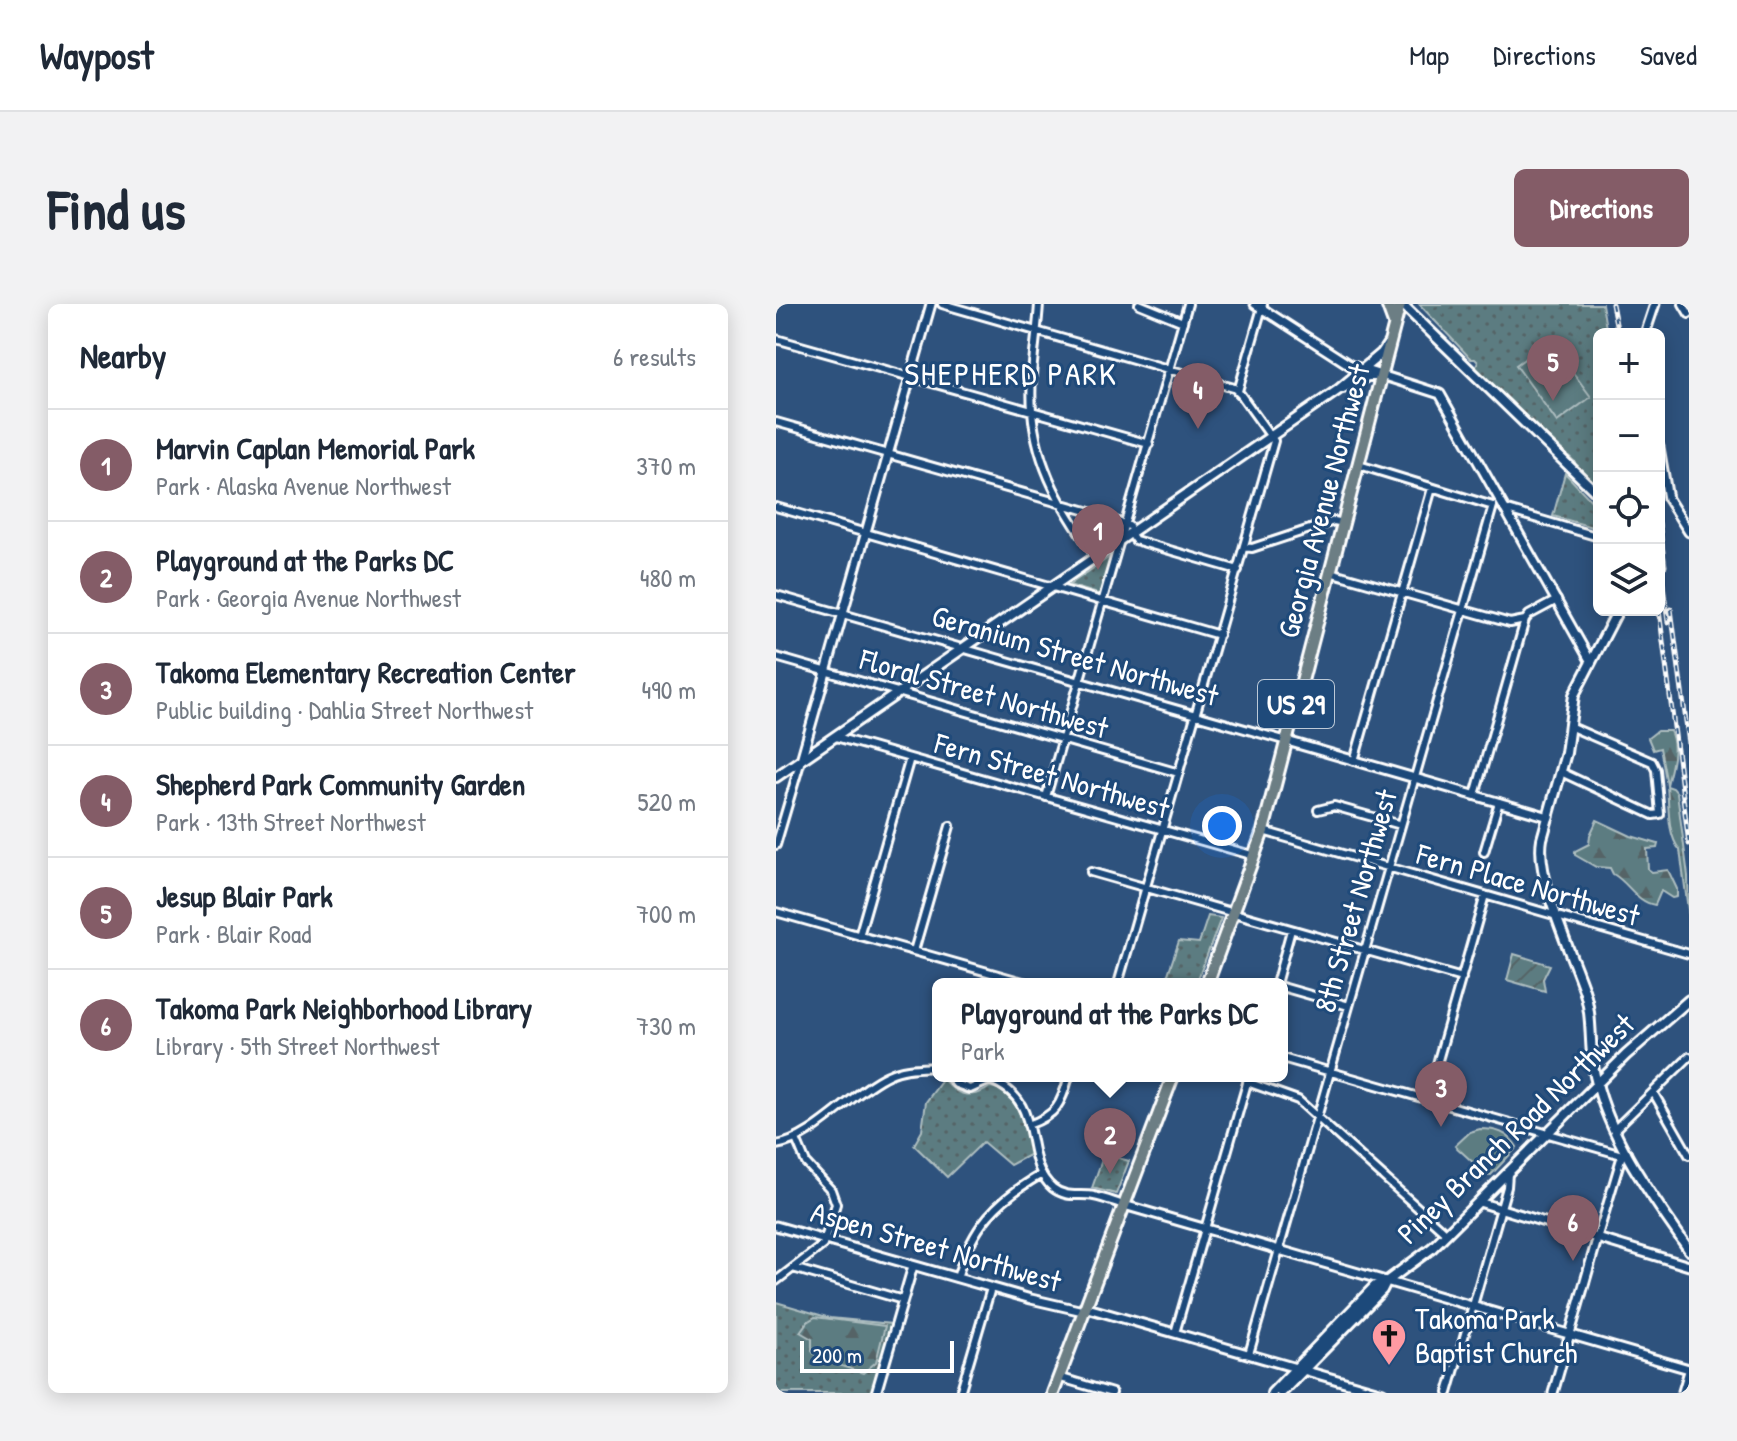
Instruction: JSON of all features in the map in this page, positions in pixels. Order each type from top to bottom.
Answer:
[{"type":"highway","points":[[1387,304],[1395,324]]},
{"type":"highway","name":"Georgia Avenue Northwest","points":[[1209,978],[1263,831],[1401,304]]},
{"type":"highway","points":[[1053,1393],[1171,1082]]},
{"type":"main road","points":[[1401,304],[1593,489]]},
{"type":"main road","points":[[776,777],[1338,390],[1382,353],[1392,339]]},
{"type":"main road","points":[[1361,370],[1382,376]]},
{"type":"main road","points":[[1615,616],[1574,695],[1561,772],[1541,851],[1548,889],[1586,996],[1597,1084],[1614,1130],[1624,1154],[1689,1250]]},
{"type":"main road","name":"Piney Branch Road Northwest","points":[[1272,1393],[1300,1370],[1382,1290],[1386,1282],[1423,1257],[1655,1027],[1689,1000]]},
{"type":"main road","name":"Piney Branch Road Northwest","points":[[1678,1010],[1689,1007]]},
{"type":"main road","name":"Piney Branch Road Northwest","points":[[1281,1393],[1300,1370]]},
{"type":"street","points":[[776,845],[931,304]]},
{"type":"street","points":[[942,304],[1238,391],[1274,444],[1120,978]]},
{"type":"street","points":[[1039,304],[1032,411],[1041,460],[1059,503],[1096,557]]},
{"type":"street","points":[[1139,304],[1183,322]]},
{"type":"street","points":[[1046,797],[1104,602],[1128,535],[1126,523],[1188,304]]},
{"type":"street","points":[[1647,328],[1655,304]]},
{"type":"street","points":[[1683,304],[1689,314]]},
{"type":"street","points":[[1238,391],[1260,305],[1361,370]]},
{"type":"street","points":[[776,339],[1149,444]]},
{"type":"street","points":[[1382,376],[1434,390],[1446,401],[1591,662]]},
{"type":"street","points":[[776,422],[1126,523]]},
{"type":"street","points":[[1359,465],[1593,535]]},
{"type":"street","points":[[1663,472],[1668,499],[1689,532]]},
{"type":"street","points":[[1354,761],[1432,488]]},
{"type":"street","name":"8th Street Northwest","points":[[1249,1354],[1493,506]]},
{"type":"street","points":[[776,507],[1219,635]]},
{"type":"street","points":[[1244,547],[1252,548],[1334,521],[1344,523]]},
{"type":"street","points":[[1126,523],[1128,535],[1135,540],[1238,570]]},
{"type":"street","points":[[1330,572],[1505,622],[1525,620]]},
{"type":"street","name":"Geranium Street Northwest","points":[[776,595],[1549,817]]},
{"type":"street","points":[[1475,795],[1525,620],[1557,600]]},
{"type":"street","name":"Floral Street Northwest","points":[[776,657],[1179,773]]},
{"type":"street","points":[[1561,772],[1653,815],[1660,814],[1656,770],[1652,762],[1569,726]]},
{"type":"street","name":"Fern Street Northwest","points":[[836,737],[1255,856]]},
{"type":"street","points":[[859,936],[910,758]]},
{"type":"street","points":[[1484,852],[1499,802]]},
{"type":"street","points":[[1318,810],[1334,806],[1401,825]]},
{"type":"street","points":[[914,951],[950,826]]},
{"type":"street","name":"Fern Place Northwest","points":[[1263,831],[1689,954]]},
{"type":"street","points":[[1091,872],[1462,978]]},
{"type":"street","points":[[1427,1099],[1485,895]]},
{"type":"street","points":[[776,912],[1009,978]]},
{"type":"street","points":[[1278,978],[1291,930]]},
{"type":"street","points":[[1288,989],[1349,1006]]},
{"type":"street","points":[[1614,1130],[1689,1057]]},
{"type":"street","points":[[1288,1060],[1624,1154],[1553,1393]]},
{"type":"street","points":[[776,1145],[796,1139],[887,1075],[907,1069],[932,1067]]},
{"type":"street","points":[[954,1082],[970,1089],[978,1088],[985,1082]]},
{"type":"street","points":[[997,1082],[1015,1095],[1023,1107],[1042,1174],[1051,1186],[1065,1194],[1076,1197],[1091,1195],[1689,1369],[1682,1393]]},
{"type":"street","points":[[1028,1125],[1047,1117],[1058,1107],[1067,1082]]},
{"type":"street","points":[[1175,1333],[1247,1082]]},
{"type":"street","points":[[1256,1082],[1293,1097],[1317,1115],[1447,1234]]},
{"type":"street","points":[[1653,1092],[1689,1155]]},
{"type":"street","points":[[776,1281],[826,1241],[836,1204],[835,1197],[811,1171],[796,1139]]},
{"type":"street","points":[[1448,1393],[1507,1187],[1508,1173]]},
{"type":"street","points":[[957,1278],[987,1214],[1042,1174]]},
{"type":"street","points":[[1479,1202],[1597,1241],[1689,1266]]},
{"type":"street","name":"Aspen Street Northwest","points":[[776,1226],[1073,1311],[1084,1309],[1175,1333],[1383,1393]]},
{"type":"street","points":[[876,1393],[913,1266]]},
{"type":"street","points":[[793,1268],[903,1300]]},
{"type":"street","points":[[960,1393],[991,1288]]},
{"type":"street","points":[[1058,1377],[1112,1393]]},
{"type":"green space","points":[[1419,304],[1602,304],[1606,328],[1593,328],[1593,483],[1475,369],[1478,362],[1471,359]]},
{"type":"green space","points":[[1550,341],[1591,397],[1557,422],[1516,365]]},
{"type":"green space","points":[[1565,473],[1593,503],[1593,527],[1553,516]]},
{"type":"green space","points":[[1111,556],[1101,595],[1069,585]]},
{"type":"green space","points":[[1657,731],[1670,731],[1672,737],[1673,758],[1667,785],[1660,748],[1653,750],[1648,738]]},
{"type":"green space","points":[[1667,786],[1677,793],[1688,876],[1689,917],[1680,850],[1671,829]]},
{"type":"green space","points":[[1597,820],[1631,836],[1658,844],[1657,848],[1647,849],[1648,869],[1652,872],[1668,870],[1677,889],[1677,897],[1672,898],[1661,891],[1655,905],[1648,903],[1610,868],[1596,867],[1575,855],[1575,851],[1589,844]]},
{"type":"green space","points":[[1208,916],[1221,918],[1198,978],[1167,978],[1179,941],[1199,943]]},
{"type":"green space","points":[[1514,954],[1550,965],[1543,979],[1545,991],[1507,980]]},
{"type":"green space","points":[[941,1082],[965,1094],[990,1087],[1000,1090],[1020,1113],[1031,1154],[1010,1165],[983,1142],[947,1177],[914,1145],[922,1131],[926,1102]]},
{"type":"green space","points":[[1480,1129],[1501,1132],[1517,1147],[1491,1175],[1455,1146],[1470,1132]]},
{"type":"green space","points":[[1104,1154],[1129,1161],[1116,1194],[1092,1188]]},
{"type":"green space","points":[[776,1302],[830,1318],[891,1324],[871,1393],[776,1393]]},
{"type":"green space","points":[[815,1317],[885,1326],[876,1362],[863,1373],[819,1359],[812,1351],[812,1339],[800,1332]]},
{"type":"railway","points":[[1612,304],[1617,328]]},
{"type":"railway","points":[[1665,599],[1668,622]]},
{"type":"railway","points":[[1671,609],[1689,744]]},
{"type":"railway","points":[[1660,616],[1689,844]]},
{"type":"place","name":"Jesup Blair Park","points":[[1553,401]]},
{"type":"place","name":"Shepherd Park Community Garden","points":[[1198,429]]},
{"type":"place","name":"Marvin Caplan Memorial Park","points":[[1098,570]]},
{"type":"place","name":"Takoma Elementary Recreation Center","points":[[1441,1127]]},
{"type":"place","name":"Playground at the Parks DC","points":[[1110,1174]]},
{"type":"place","name":"Takoma Park Neighborhood Library","points":[[1573,1261]]},
{"type":"place","name":"Takoma Park Baptist Church","points":[[1389,1367]]},
{"type":"district","name":"SHEPHERD PARK","points":[[1011,374]]}]
